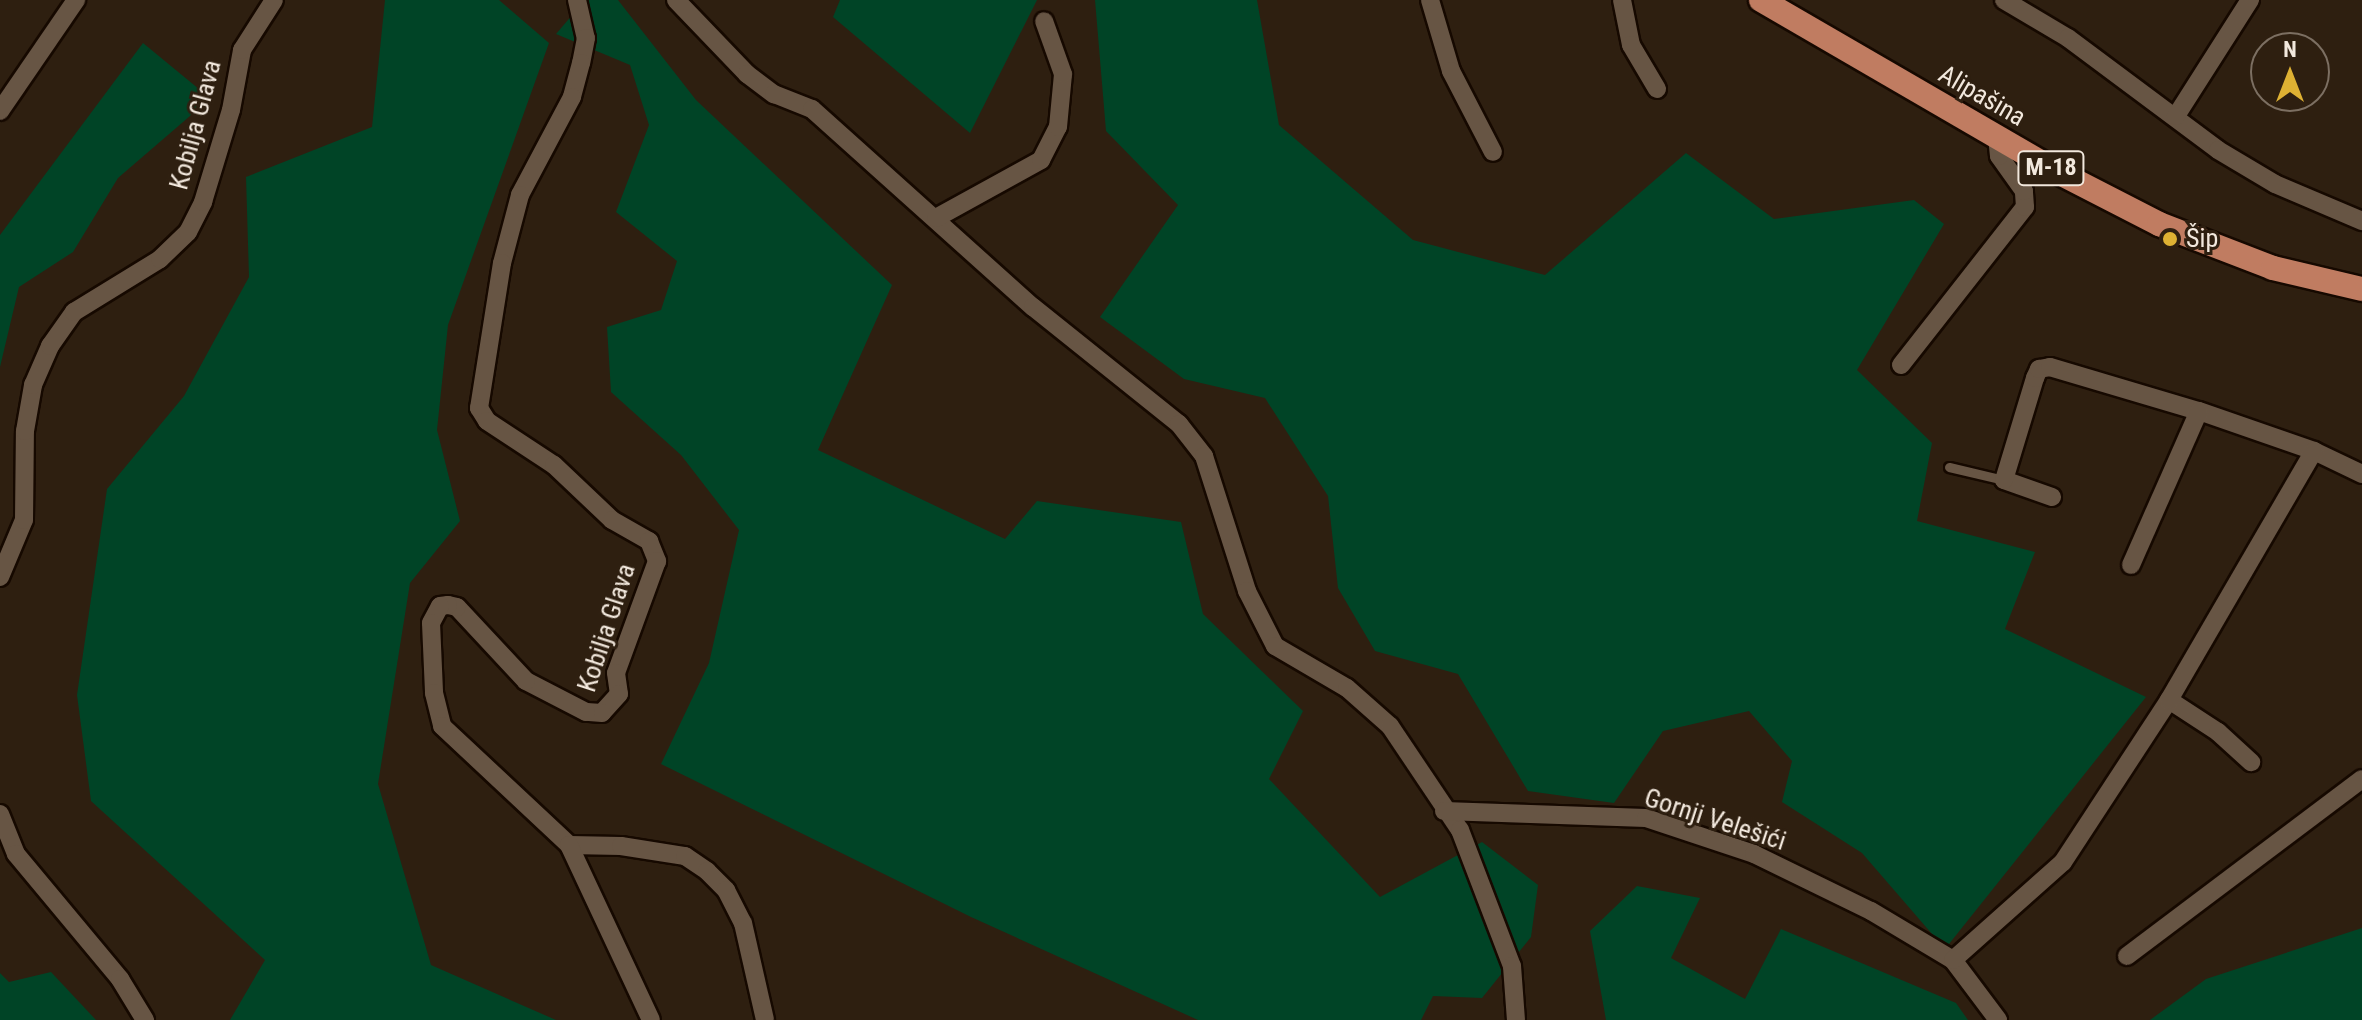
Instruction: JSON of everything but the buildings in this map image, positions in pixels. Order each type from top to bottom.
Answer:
[{"type":"main road","name":"Alipašina","points":[[1761,0],[1997,137],[2212,248],[2362,289]]},
{"type":"street","points":[[0,111],[76,0]]},
{"type":"street","name":"Kobilja Glava","points":[[0,577],[24,520],[25,431],[33,385],[50,346],[74,312],[160,259],[188,232],[217,156],[242,50],[274,0]]},
{"type":"street","name":"Kobilja Glava","points":[[569,845],[442,726],[434,693],[431,623],[440,606],[457,607],[526,681],[586,712],[602,713],[619,694],[616,673],[657,561],[649,541],[612,520],[554,465],[487,421],[479,408],[502,263],[520,195],[572,97],[581,63],[586,38],[577,0]]},
{"type":"street","points":[[676,0],[747,74],[774,94],[812,109],[1033,307],[1179,424],[1204,456],[1242,577],[1267,634],[1300,664],[1347,688],[1390,726],[1444,811],[1460,830],[1512,966],[1516,1020]]},
{"type":"street","points":[[1430,0],[1451,71],[1493,152]]},
{"type":"street","points":[[1622,0],[1631,45],[1657,89]]},
{"type":"street","points":[[2004,0],[2068,38],[2218,150],[2275,184],[2362,221]]},
{"type":"street","points":[[2176,116],[2250,0]]},
{"type":"street","points":[[936,218],[1041,160],[1058,127],[1063,87],[1044,21]]},
{"type":"street","points":[[1901,365],[2025,207],[2024,191],[1999,156],[1997,137]]},
{"type":"street","points":[[2052,497],[2004,480],[2039,369],[2050,367],[2199,411],[2314,451],[2362,474]]},
{"type":"street","points":[[2131,565],[2199,411]]},
{"type":"street","points":[[1953,960],[2063,862],[2169,700],[2314,451]]},
{"type":"street","points":[[2169,700],[2218,732],[2251,762]]},
{"type":"street","points":[[2127,956],[2362,779]]},
{"type":"street","name":"Gornji Velešići","points":[[1444,811],[1646,818],[1754,854],[1871,911],[1953,960],[1998,1020]]},
{"type":"street","points":[[0,814],[16,854],[120,979],[145,1020]]},
{"type":"street","points":[[569,845],[651,1020]]},
{"type":"street","points":[[569,845],[685,856],[707,871],[726,890],[743,923],[765,1020]]},
{"type":"lane","points":[[1949,467],[2004,480]]},
{"type":"green space","points":[[385,0],[499,0],[549,43],[448,325],[437,430],[460,521],[410,583],[378,784],[431,965],[556,1020],[230,1020],[265,960],[91,801],[77,695],[107,489],[184,396],[249,277],[246,177],[372,127]]},
{"type":"green space","points":[[585,0],[618,0],[696,100],[892,285],[818,450],[1005,539],[1037,501],[1181,522],[1203,614],[1303,711],[1269,779],[1380,897],[1482,842],[1538,885],[1531,937],[1482,998],[1433,996],[1421,1020],[1198,1020],[971,917],[661,764],[709,663],[739,530],[681,455],[611,392],[607,327],[661,310],[677,261],[616,212],[649,125],[630,65],[556,34]]},
{"type":"green space","points":[[840,0],[1037,0],[970,133],[833,17]]},
{"type":"green space","points":[[1095,0],[1257,0],[1279,125],[1413,240],[1545,275],[1686,153],[1774,219],[1914,200],[1944,224],[1857,370],[1932,443],[1917,521],[2035,552],[2005,629],[2146,697],[1945,949],[1862,853],[1782,802],[1792,761],[1749,711],[1663,731],[1614,803],[1528,791],[1458,674],[1375,651],[1338,588],[1328,496],[1265,398],[1184,379],[1100,317],[1178,205],[1106,131]]},
{"type":"green space","points":[[143,43],[205,94],[190,116],[118,178],[73,252],[19,287],[0,367],[0,235]]},
{"type":"green space","points":[[1637,886],[1700,898],[1671,958],[1745,999],[1781,929],[1956,1003],[1968,1020],[1606,1020],[1590,931]]},
{"type":"green space","points":[[2362,928],[2362,1020],[2150,1020],[2206,979]]},
{"type":"green space","points":[[51,972],[96,1020],[0,1020],[0,973],[9,982]]},
{"type":"place","name":"Šip","points":[[2170,239]]}]
